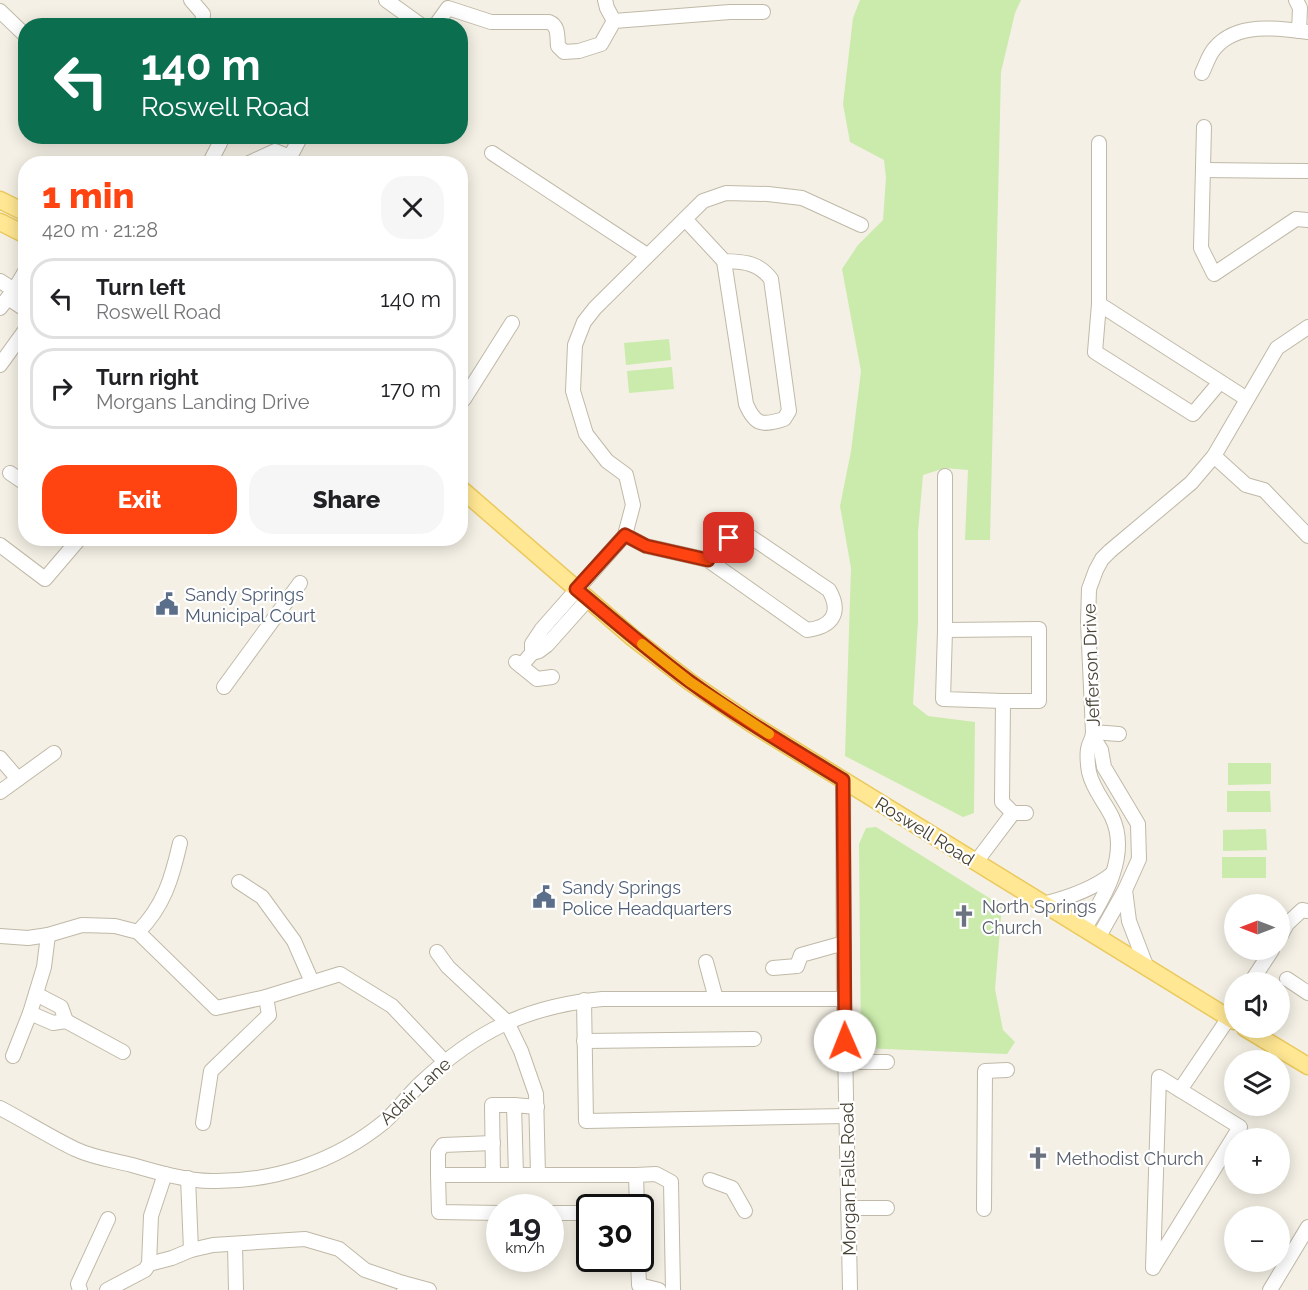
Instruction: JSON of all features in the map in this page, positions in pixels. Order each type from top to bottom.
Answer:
[{"type":"main road","points":[[0,200],[18,209]]},
{"type":"main road","points":[[0,222],[18,231]]},
{"type":"main road","name":"Roswell Road","points":[[468,495],[633,638],[690,682],[752,724],[1091,934],[1224,1011]]},
{"type":"main road","points":[[1262,1038],[1308,1066]]},
{"type":"street","points":[[191,0],[201,18]]},
{"type":"street","points":[[386,0],[411,18]]},
{"type":"street","points":[[605,0],[614,21]]},
{"type":"street","points":[[1202,73],[1213,49],[1226,37],[1252,28],[1304,31],[1300,8],[1296,0]]},
{"type":"street","points":[[440,18],[449,4],[491,22],[549,22],[557,30],[558,46],[564,52],[579,51],[601,44],[614,21]]},
{"type":"street","points":[[614,21],[730,6],[764,12]]},
{"type":"street","points":[[0,11],[18,28]]},
{"type":"street","points":[[1204,127],[1201,248],[1214,274],[1296,219],[1308,219]]},
{"type":"street","points":[[1099,143],[1099,304],[1095,352],[1193,414],[1220,382]]},
{"type":"street","points":[[213,156],[220,144]]},
{"type":"street","points":[[265,156],[276,151],[288,156]]},
{"type":"street","points":[[492,153],[647,255]]},
{"type":"street","points":[[1203,170],[1308,171]]},
{"type":"street","points":[[552,677],[537,679],[518,663],[532,653],[532,644],[537,635],[582,594],[625,535],[633,506],[626,475],[607,461],[586,434],[573,391],[575,345],[584,322],[647,255],[703,201],[726,193],[802,198],[861,225]]},
{"type":"street","points":[[685,219],[724,261],[746,404],[751,417],[760,423],[772,423],[783,419],[789,411],[771,279],[758,265],[748,262],[724,261]]},
{"type":"street","points":[[0,281],[7,299]]},
{"type":"street","points":[[7,299],[18,282]]},
{"type":"street","points":[[1099,304],[1247,399]]},
{"type":"street","points":[[468,393],[512,323]]},
{"type":"street","points":[[1308,327],[1277,348],[1214,456],[1246,485],[1264,490],[1308,536]]},
{"type":"street","points":[[0,365],[18,340]]},
{"type":"street","name":"Jefferson Drive","points":[[1091,934],[1117,858],[1119,841],[1112,816],[1092,783],[1088,770],[1088,749],[1093,734],[1088,622],[1089,589],[1102,559],[1191,483],[1214,456]]},
{"type":"street","points":[[10,472],[18,478]]},
{"type":"street","points":[[945,476],[943,699],[1039,701],[1039,629],[945,630]]},
{"type":"street","points":[[625,535],[646,546],[708,560],[807,630],[825,626],[832,620],[835,605],[829,590],[748,535],[738,535],[718,543],[708,560]]},
{"type":"street","points":[[0,546],[45,579],[73,546]]},
{"type":"street","points":[[224,687],[300,583]]},
{"type":"street","points":[[976,862],[1020,813],[1002,802],[1004,701]]},
{"type":"street","points":[[1093,734],[1119,734]]},
{"type":"street","name":"Jefferson Drive","points":[[1091,934],[1125,890],[1138,859],[1138,824],[1104,767],[1101,750],[1093,734]]},
{"type":"street","points":[[0,792],[54,753]]},
{"type":"street","points":[[0,758],[18,779]]},
{"type":"street","name":"Morgan Falls Road","points":[[843,780],[844,999],[850,1290]]},
{"type":"street","points":[[138,932],[153,917],[171,883],[180,843]]},
{"type":"street","points":[[1043,904],[1092,887],[1112,874]]},
{"type":"street","points":[[239,882],[262,897],[294,941],[312,982]]},
{"type":"street","points":[[1125,890],[1129,921],[1147,968]]},
{"type":"street","points":[[1290,921],[1302,910],[1308,911]]},
{"type":"street","points":[[0,936],[28,938],[82,925],[115,926],[138,932],[216,1008],[266,997],[340,974],[392,1006],[446,1062]]},
{"type":"street","points":[[13,1056],[30,1013],[44,967],[48,935]]},
{"type":"street","points":[[773,968],[797,966],[801,955],[844,943]]},
{"type":"street","points":[[437,952],[448,967],[507,1022],[536,1094],[538,1175]]},
{"type":"street","points":[[706,962],[716,999]]},
{"type":"street","points":[[1290,981],[1308,993]]},
{"type":"street","points":[[36,994],[61,1007],[66,1021]]},
{"type":"street","points":[[203,1124],[211,1071],[269,1015],[266,997]]},
{"type":"street","name":"Adair Lane","points":[[0,1108],[75,1149],[97,1158],[209,1182],[248,1179],[311,1165],[338,1152],[378,1126],[421,1084],[465,1046],[507,1022],[542,1008],[602,999],[844,999]]},
{"type":"street","points":[[584,1000],[586,1120],[846,1116]]},
{"type":"street","points":[[30,1013],[53,1023],[66,1021],[123,1052]]},
{"type":"street","points":[[1180,1090],[1224,1029]]},
{"type":"street","points":[[585,1041],[754,1039]]},
{"type":"street","points":[[845,1062],[887,1062]]},
{"type":"street","points":[[984,1209],[985,1071],[1007,1070]]},
{"type":"street","points":[[1159,1077],[1180,1090],[1240,1128],[1153,1268],[1159,1077]]},
{"type":"street","points":[[493,1175],[492,1105],[537,1107]]},
{"type":"street","points":[[514,1105],[516,1175]]},
{"type":"street","points":[[515,1140],[537,1140]]},
{"type":"street","points":[[486,1213],[439,1212],[438,1152],[442,1144],[493,1143]]},
{"type":"street","points":[[107,1290],[145,1270],[149,1264],[151,1216],[165,1174]]},
{"type":"street","points":[[438,1175],[656,1174],[671,1182],[673,1290]]},
{"type":"street","points":[[636,1175],[637,1194]]},
{"type":"street","points":[[188,1178],[191,1250]]},
{"type":"street","points":[[710,1180],[732,1188],[746,1210]]},
{"type":"street","points":[[848,1208],[887,1209]]},
{"type":"street","points":[[80,1290],[78,1284],[108,1219]]},
{"type":"street","points":[[1270,1290],[1308,1227]]},
{"type":"street","points":[[149,1264],[213,1245],[304,1239],[339,1249],[365,1270],[403,1286],[429,1290]]},
{"type":"street","points":[[235,1245],[236,1290]]},
{"type":"street","points":[[1295,1249],[1308,1256]]},
{"type":"street","points":[[639,1272],[639,1285],[659,1290]]},
{"type":"green space","points":[[860,0],[1021,0],[1015,13],[1001,72],[990,540],[965,540],[968,470],[945,468],[923,475],[918,532],[918,621],[913,704],[928,716],[975,722],[974,813],[963,817],[845,756],[851,568],[840,506],[851,451],[861,371],[842,269],[858,245],[883,220],[886,178],[884,160],[850,142],[843,104],[853,18]]},
{"type":"green space","points":[[669,339],[671,360],[626,365],[624,343]]},
{"type":"green space","points":[[672,367],[674,389],[629,393],[627,371]]},
{"type":"green space","points":[[1228,763],[1271,763],[1271,784],[1228,785]]},
{"type":"green space","points":[[1227,791],[1270,791],[1271,812],[1227,812]]},
{"type":"green space","points":[[876,827],[1002,906],[995,989],[1003,1030],[1015,1042],[1007,1054],[861,1048],[859,844],[866,828]]},
{"type":"green space","points":[[1266,829],[1267,850],[1223,851],[1223,830]]},
{"type":"green space","points":[[1222,857],[1266,857],[1266,878],[1222,878]]},
{"type":"slow traffic","points":[[642,644],[690,682],[769,734]]},
{"type":"place","name":"Sandy Springs Municipal Court","points":[[167,604]]},
{"type":"place","name":"Sandy Springs Police Headquarters","points":[[544,897]]},
{"type":"place","name":"North Springs Church","points":[[964,916]]},
{"type":"place","name":"Methodist Church","points":[[1038,1158]]},
{"type":"route","points":[[729,538],[718,543],[708,560],[646,546],[625,535],[576,589],[633,638],[690,682],[752,724],[843,780],[845,1041]]}]
